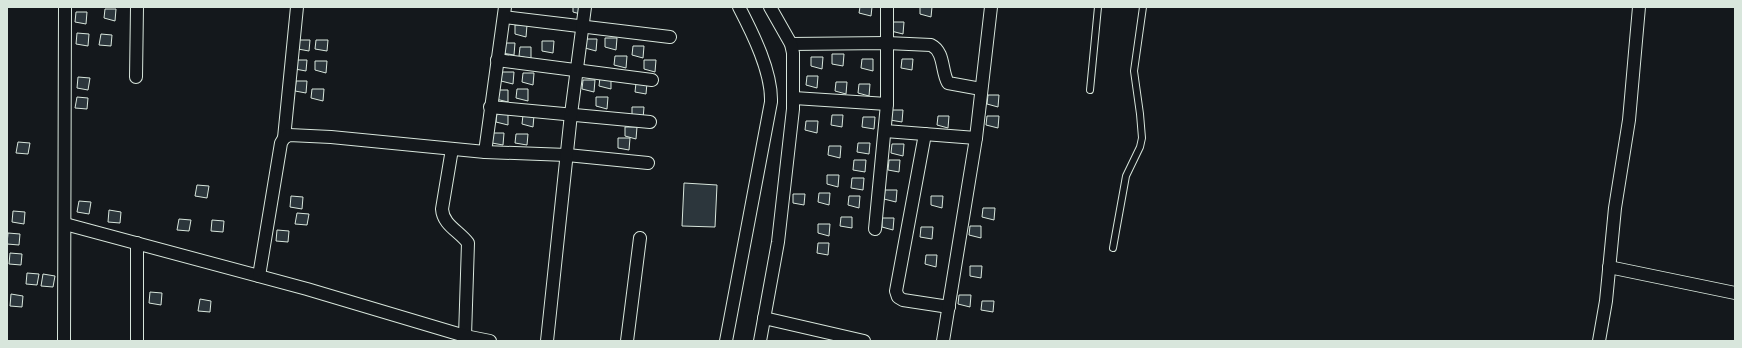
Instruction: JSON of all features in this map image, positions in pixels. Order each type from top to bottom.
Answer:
[{"type":"street","points":[[64,341],[65,7]]},
{"type":"street","points":[[136,77],[137,7]]},
{"type":"street","points":[[284,138],[297,7]]},
{"type":"street","points":[[547,341],[571,114],[585,7]]},
{"type":"street","points":[[726,341],[771,102],[770,83],[752,33],[739,7]]},
{"type":"street","points":[[760,341],[778,242],[794,98],[793,53],[791,44],[770,7]]},
{"type":"street","points":[[876,229],[887,104],[887,7]]},
{"type":"street","points":[[943,341],[976,138],[991,7]]},
{"type":"street","points":[[1599,341],[1609,266],[1614,208],[1629,120],[1639,7]]},
{"type":"street","points":[[485,152],[504,12],[583,27],[670,37]]},
{"type":"street","points":[[791,44],[925,44],[937,48],[948,83],[981,89]]},
{"type":"street","points":[[497,60],[652,80]]},
{"type":"street","points":[[794,98],[887,104]]},
{"type":"street","points":[[490,107],[650,122]]},
{"type":"street","points":[[885,131],[976,138]]},
{"type":"street","points":[[925,134],[896,291],[898,297],[903,300],[949,307]]},
{"type":"street","points":[[260,276],[280,143],[289,135],[485,152],[567,156],[648,163]]},
{"type":"street","points":[[452,149],[442,216],[446,222],[468,243],[465,336]]},
{"type":"street","points":[[65,224],[260,276],[465,336],[490,341]]},
{"type":"street","points":[[628,341],[640,238]]},
{"type":"street","points":[[137,243],[137,341]]},
{"type":"street","points":[[1609,266],[1735,294]]},
{"type":"street","points":[[764,318],[864,341]]},
{"type":"lane","points":[[1090,90],[1098,7]]},
{"type":"lane","points":[[1113,248],[1126,176],[1140,147],[1142,138],[1134,71],[1143,7]]},
{"type":"building","points":[[573,7],[585,7],[584,15],[573,12]]},
{"type":"building","points":[[860,7],[872,7],[871,16],[859,13]]},
{"type":"building","points":[[920,7],[932,7],[931,17],[920,14]]},
{"type":"building","points":[[105,9],[116,9],[115,21],[104,18]]},
{"type":"building","points":[[76,12],[87,12],[86,24],[75,22]]},
{"type":"building","points":[[892,22],[904,22],[903,34],[891,31]]},
{"type":"building","points":[[515,25],[527,25],[526,37],[515,34]]},
{"type":"building","points":[[77,33],[89,34],[88,46],[76,44]]},
{"type":"building","points":[[101,34],[112,35],[111,46],[99,45]]},
{"type":"building","points":[[605,38],[617,38],[616,50],[605,47]]},
{"type":"building","points":[[586,39],[597,39],[596,51],[585,48]]},
{"type":"building","points":[[299,40],[310,40],[309,51],[298,49]]},
{"type":"building","points":[[316,40],[328,40],[327,51],[315,49]]},
{"type":"building","points":[[542,41],[554,41],[553,53],[542,51]]},
{"type":"building","points":[[503,43],[515,43],[514,55],[502,53]]},
{"type":"building","points":[[633,46],[644,46],[643,58],[632,55]]},
{"type":"building","points":[[520,47],[531,47],[531,59],[519,56]]},
{"type":"building","points":[[832,54],[844,54],[843,66],[832,64]]},
{"type":"building","points":[[615,56],[627,56],[626,68],[614,65]]},
{"type":"building","points":[[811,57],[823,57],[822,69],[811,66]]},
{"type":"building","points":[[862,59],[873,59],[873,71],[861,68]]},
{"type":"building","points":[[902,59],[913,59],[912,70],[901,68]]},
{"type":"building","points":[[296,60],[307,60],[306,71],[295,69]]},
{"type":"building","points":[[644,60],[656,60],[655,72],[644,69]]},
{"type":"building","points":[[315,61],[327,61],[326,73],[315,70]]},
{"type":"building","points":[[502,72],[514,72],[513,84],[501,81]]},
{"type":"building","points":[[523,73],[534,73],[533,85],[522,82]]},
{"type":"building","points":[[807,76],[818,76],[817,88],[806,85]]},
{"type":"building","points":[[78,77],[90,78],[88,90],[77,88]]},
{"type":"building","points":[[600,77],[611,77],[611,89],[599,86]]},
{"type":"building","points":[[583,80],[595,80],[594,92],[582,89]]},
{"type":"building","points":[[296,81],[307,81],[306,93],[295,91]]},
{"type":"building","points":[[836,82],[847,82],[846,94],[835,91]]},
{"type":"building","points":[[636,83],[647,83],[646,94],[635,92]]},
{"type":"building","points":[[859,84],[870,84],[869,96],[858,93]]},
{"type":"building","points":[[312,89],[324,89],[323,101],[311,98]]},
{"type":"building","points":[[517,89],[528,89],[528,101],[516,98]]},
{"type":"building","points":[[497,90],[508,90],[508,102],[496,99]]},
{"type":"building","points":[[988,95],[999,95],[998,107],[987,104]]},
{"type":"building","points":[[77,97],[88,98],[87,109],[75,108]]},
{"type":"building","points":[[596,97],[608,97],[607,109],[596,106]]},
{"type":"building","points":[[632,107],[644,107],[643,119],[632,116]]},
{"type":"building","points":[[891,110],[903,110],[902,122],[890,120]]},
{"type":"building","points":[[497,113],[508,113],[508,125],[496,122]]},
{"type":"building","points":[[523,115],[534,115],[533,127],[522,124]]},
{"type":"building","points":[[832,115],[843,115],[842,127],[831,125]]},
{"type":"building","points":[[938,116],[949,116],[948,128],[937,125]]},
{"type":"building","points":[[987,116],[999,116],[998,128],[986,125]]},
{"type":"building","points":[[863,117],[875,117],[874,129],[862,127]]},
{"type":"building","points":[[806,121],[818,121],[817,133],[805,130]]},
{"type":"building","points":[[625,127],[637,127],[636,139],[625,136]]},
{"type":"building","points":[[493,133],[504,133],[503,145],[492,143]]},
{"type":"building","points":[[516,134],[528,134],[527,145],[515,143]]},
{"type":"building","points":[[618,138],[630,138],[629,150],[618,148]]},
{"type":"building","points":[[18,142],[30,143],[28,154],[16,153]]},
{"type":"building","points":[[858,143],[870,143],[869,154],[857,152]]},
{"type":"building","points":[[892,144],[904,144],[903,156],[891,153]]},
{"type":"building","points":[[829,146],[841,146],[840,158],[828,155]]},
{"type":"building","points":[[854,160],[866,160],[865,172],[853,170]]},
{"type":"building","points":[[889,160],[900,160],[899,172],[888,170]]},
{"type":"building","points":[[827,175],[839,175],[838,187],[827,184]]},
{"type":"building","points":[[852,178],[864,178],[863,190],[851,188]]},
{"type":"building","points":[[684,183],[717,185],[715,227],[682,226]]},
{"type":"building","points":[[197,185],[209,186],[207,198],[195,196]]},
{"type":"building","points":[[885,190],[897,190],[896,202],[884,199]]},
{"type":"building","points":[[819,193],[830,193],[829,205],[818,202]]},
{"type":"building","points":[[793,194],[805,194],[804,205],[793,203]]},
{"type":"building","points":[[291,196],[303,197],[302,209],[290,207]]},
{"type":"building","points":[[849,196],[860,196],[859,208],[848,205]]},
{"type":"building","points":[[931,196],[943,196],[942,208],[931,205]]},
{"type":"building","points":[[79,201],[91,202],[89,214],[77,212]]},
{"type":"building","points":[[983,208],[995,208],[994,220],[982,217]]},
{"type":"building","points":[[109,210],[121,212],[120,223],[108,222]]},
{"type":"building","points":[[13,211],[25,212],[24,224],[12,222]]},
{"type":"building","points":[[297,213],[309,214],[307,225],[295,224]]},
{"type":"building","points":[[841,217],[852,217],[852,228],[840,226]]},
{"type":"building","points":[[882,218],[894,218],[893,230],[882,227]]},
{"type":"building","points":[[179,219],[191,220],[189,231],[177,230]]},
{"type":"building","points":[[212,220],[224,221],[223,232],[211,231]]},
{"type":"building","points":[[818,224],[830,224],[829,236],[818,233]]},
{"type":"building","points":[[970,226],[981,226],[981,238],[969,235]]},
{"type":"building","points":[[921,227],[933,227],[932,239],[920,237]]},
{"type":"building","points":[[277,230],[289,231],[288,242],[276,241]]},
{"type":"building","points":[[8,233],[20,234],[19,245],[7,244]]},
{"type":"building","points":[[818,243],[829,243],[828,255],[817,253]]},
{"type":"building","points":[[10,253],[22,254],[21,265],[9,264]]},
{"type":"building","points":[[926,255],[937,255],[936,267],[925,264]]},
{"type":"building","points":[[970,266],[982,266],[981,278],[970,276]]},
{"type":"building","points":[[27,273],[39,274],[37,285],[26,284]]},
{"type":"building","points":[[43,274],[55,276],[53,287],[41,286]]},
{"type":"building","points":[[150,292],[162,293],[161,305],[149,303]]},
{"type":"building","points":[[11,294],[23,296],[22,307],[10,306]]},
{"type":"building","points":[[959,295],[971,295],[970,307],[958,304]]},
{"type":"building","points":[[200,299],[211,301],[210,312],[198,311]]},
{"type":"building","points":[[982,301],[994,301],[993,312],[981,310]]}]
